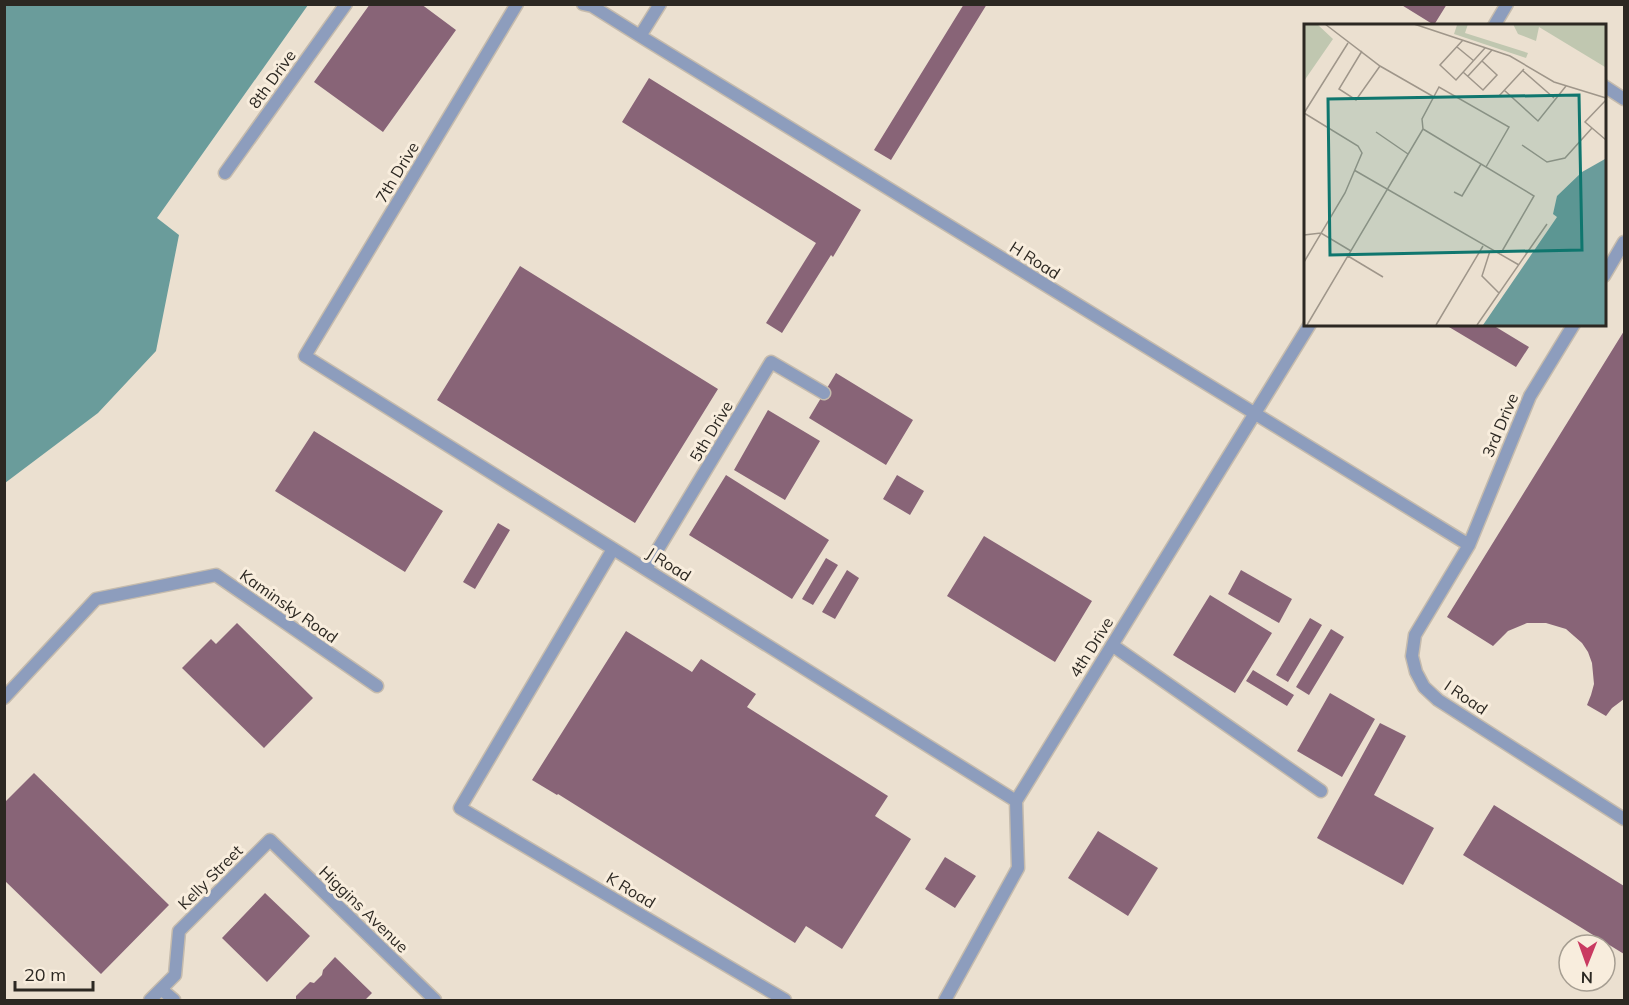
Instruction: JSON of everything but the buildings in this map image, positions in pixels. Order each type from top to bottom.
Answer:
[{"type":"lane","name":"8th Drive","points":[[225,173],[346,4]]},
{"type":"lane","name":"7th Drive","points":[[305,356],[517,4]]},
{"type":"lane","points":[[640,36],[660,4]]},
{"type":"lane","points":[[1498,24],[1507,4]]},
{"type":"lane","name":"H Road","points":[[589,5],[1468,545]]},
{"type":"lane","points":[[1605,87],[1624,99]]},
{"type":"lane","points":[[1605,274],[1624,242]]},
{"type":"lane","name":"4th Drive","points":[[1016,801],[1309,326]]},
{"type":"lane","name":"3rd Drive","points":[[1468,545],[1530,396],[1573,326]]},
{"type":"lane","name":"J Road","points":[[305,356],[1016,801]]},
{"type":"lane","name":"5th Drive","points":[[646,569],[771,362],[824,393]]},
{"type":"lane","name":"I Road","points":[[1468,545],[1414,635],[1412,656],[1416,672],[1424,687],[1438,700],[1624,819]]},
{"type":"lane","name":"K Road","points":[[613,549],[460,807],[785,1000]]},
{"type":"lane","name":"Kaminsky Road","points":[[4,698],[96,599],[216,576],[377,686]]},
{"type":"lane","points":[[1112,645],[1321,791]]},
{"type":"lane","points":[[945,1000],[1018,868],[1016,801]]},
{"type":"lane","name":"Kelly Street","points":[[150,1000],[175,975],[179,931],[270,840]]},
{"type":"lane","name":"Higgins Avenue","points":[[270,840],[435,1000]]},
{"type":"lane","points":[[161,989],[174,1000]]},
{"type":"water","points":[[5,4],[308,5],[157,218],[179,235],[156,351],[98,413],[5,483]]}]
